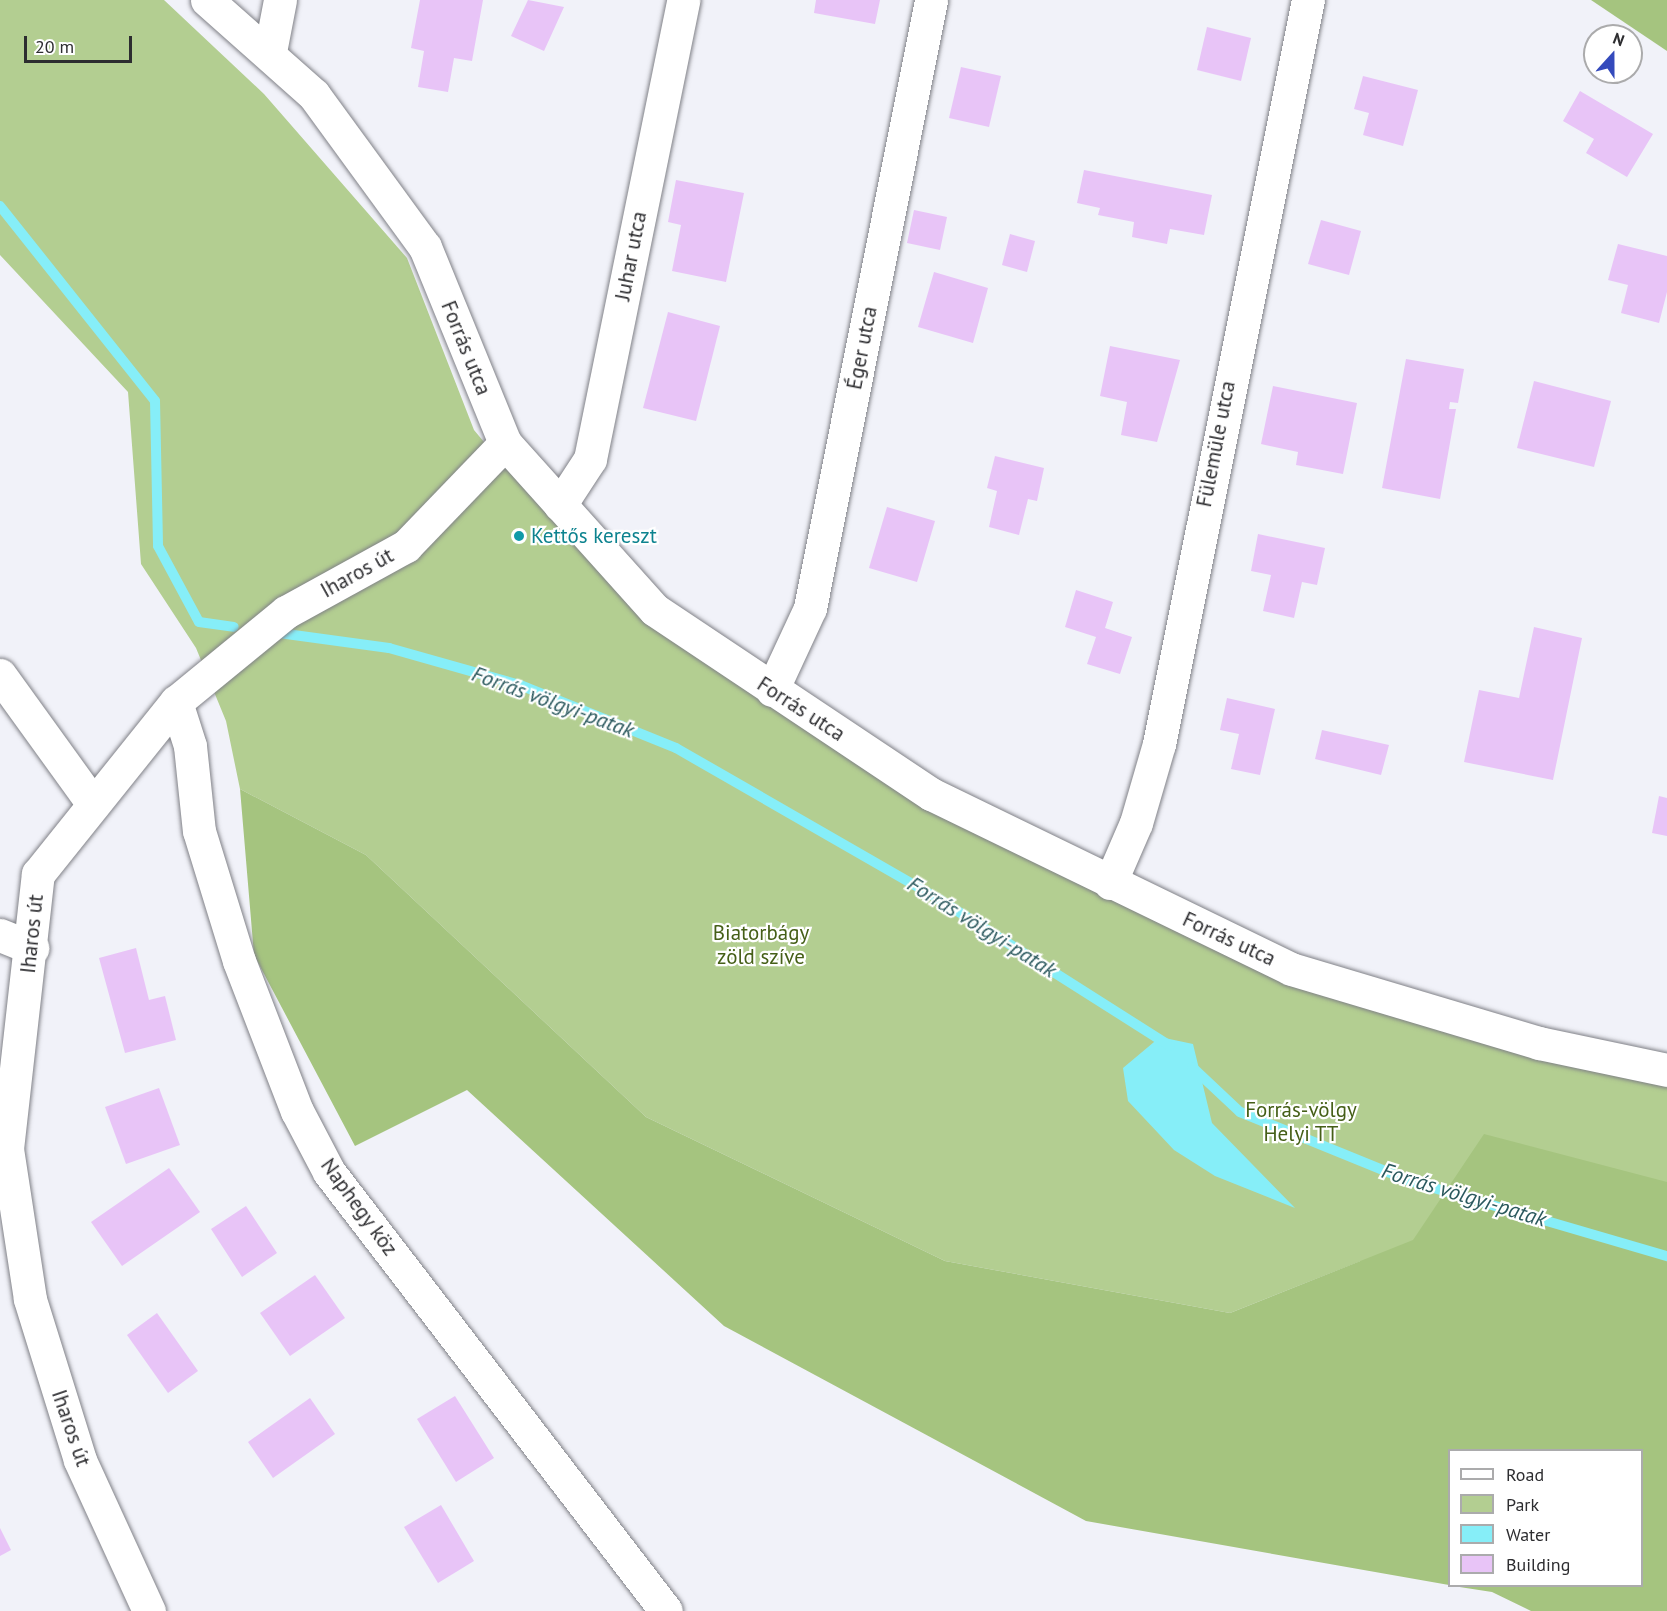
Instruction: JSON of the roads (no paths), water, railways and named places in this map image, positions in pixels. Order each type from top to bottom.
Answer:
[{"type":"street","name":"Forrás utca","points":[[207,0],[270,52],[314,95],[425,247],[505,442],[655,610],[931,794],[1291,969],[1539,1043],[1667,1070]]},
{"type":"street","points":[[270,52],[280,0]]},
{"type":"street","name":"Juhar utca","points":[[560,505],[590,459],[683,0]]},
{"type":"street","name":"Éger utca","points":[[772,690],[810,608],[931,0]]},
{"type":"street","name":"Fülemüle utca","points":[[1110,883],[1136,823],[1159,744],[1308,0]]},
{"type":"street","name":"Iharos út","points":[[149,1611],[80,1460],[30,1299],[7,1149],[32,948],[38,874],[176,702],[286,612],[406,546],[505,442]]},
{"type":"street","points":[[0,675],[93,804]]},
{"type":"street","name":"Naphegy köz","points":[[176,702],[190,746],[199,831],[239,961],[297,1111],[330,1172],[666,1611]]},
{"type":"street","points":[[0,935],[32,948]]},
{"type":"water","points":[[1160,1037],[1193,1044],[1212,1123],[1295,1208],[1215,1176],[1174,1150],[1128,1101],[1123,1068]]},
{"type":"waterway","points":[[0,206],[155,401],[158,546],[199,622],[234,627]]},
{"type":"waterway","name":"Forrás völgyi-patak","points":[[279,633],[389,648],[520,685],[676,748],[940,900],[1170,1046]]},
{"type":"waterway","name":"Forrás völgyi-patak","points":[[1192,1067],[1240,1112],[1410,1181],[1667,1256]]},
{"type":"place","name":"Kettős kereszt","points":[[519,536]]},
{"type":"park label","name":"Biatorbágy zöld szíve","points":[[761,945]]},
{"type":"park label","name":"Forrás-völgy Helyi TT","points":[[1301,1122]]}]
